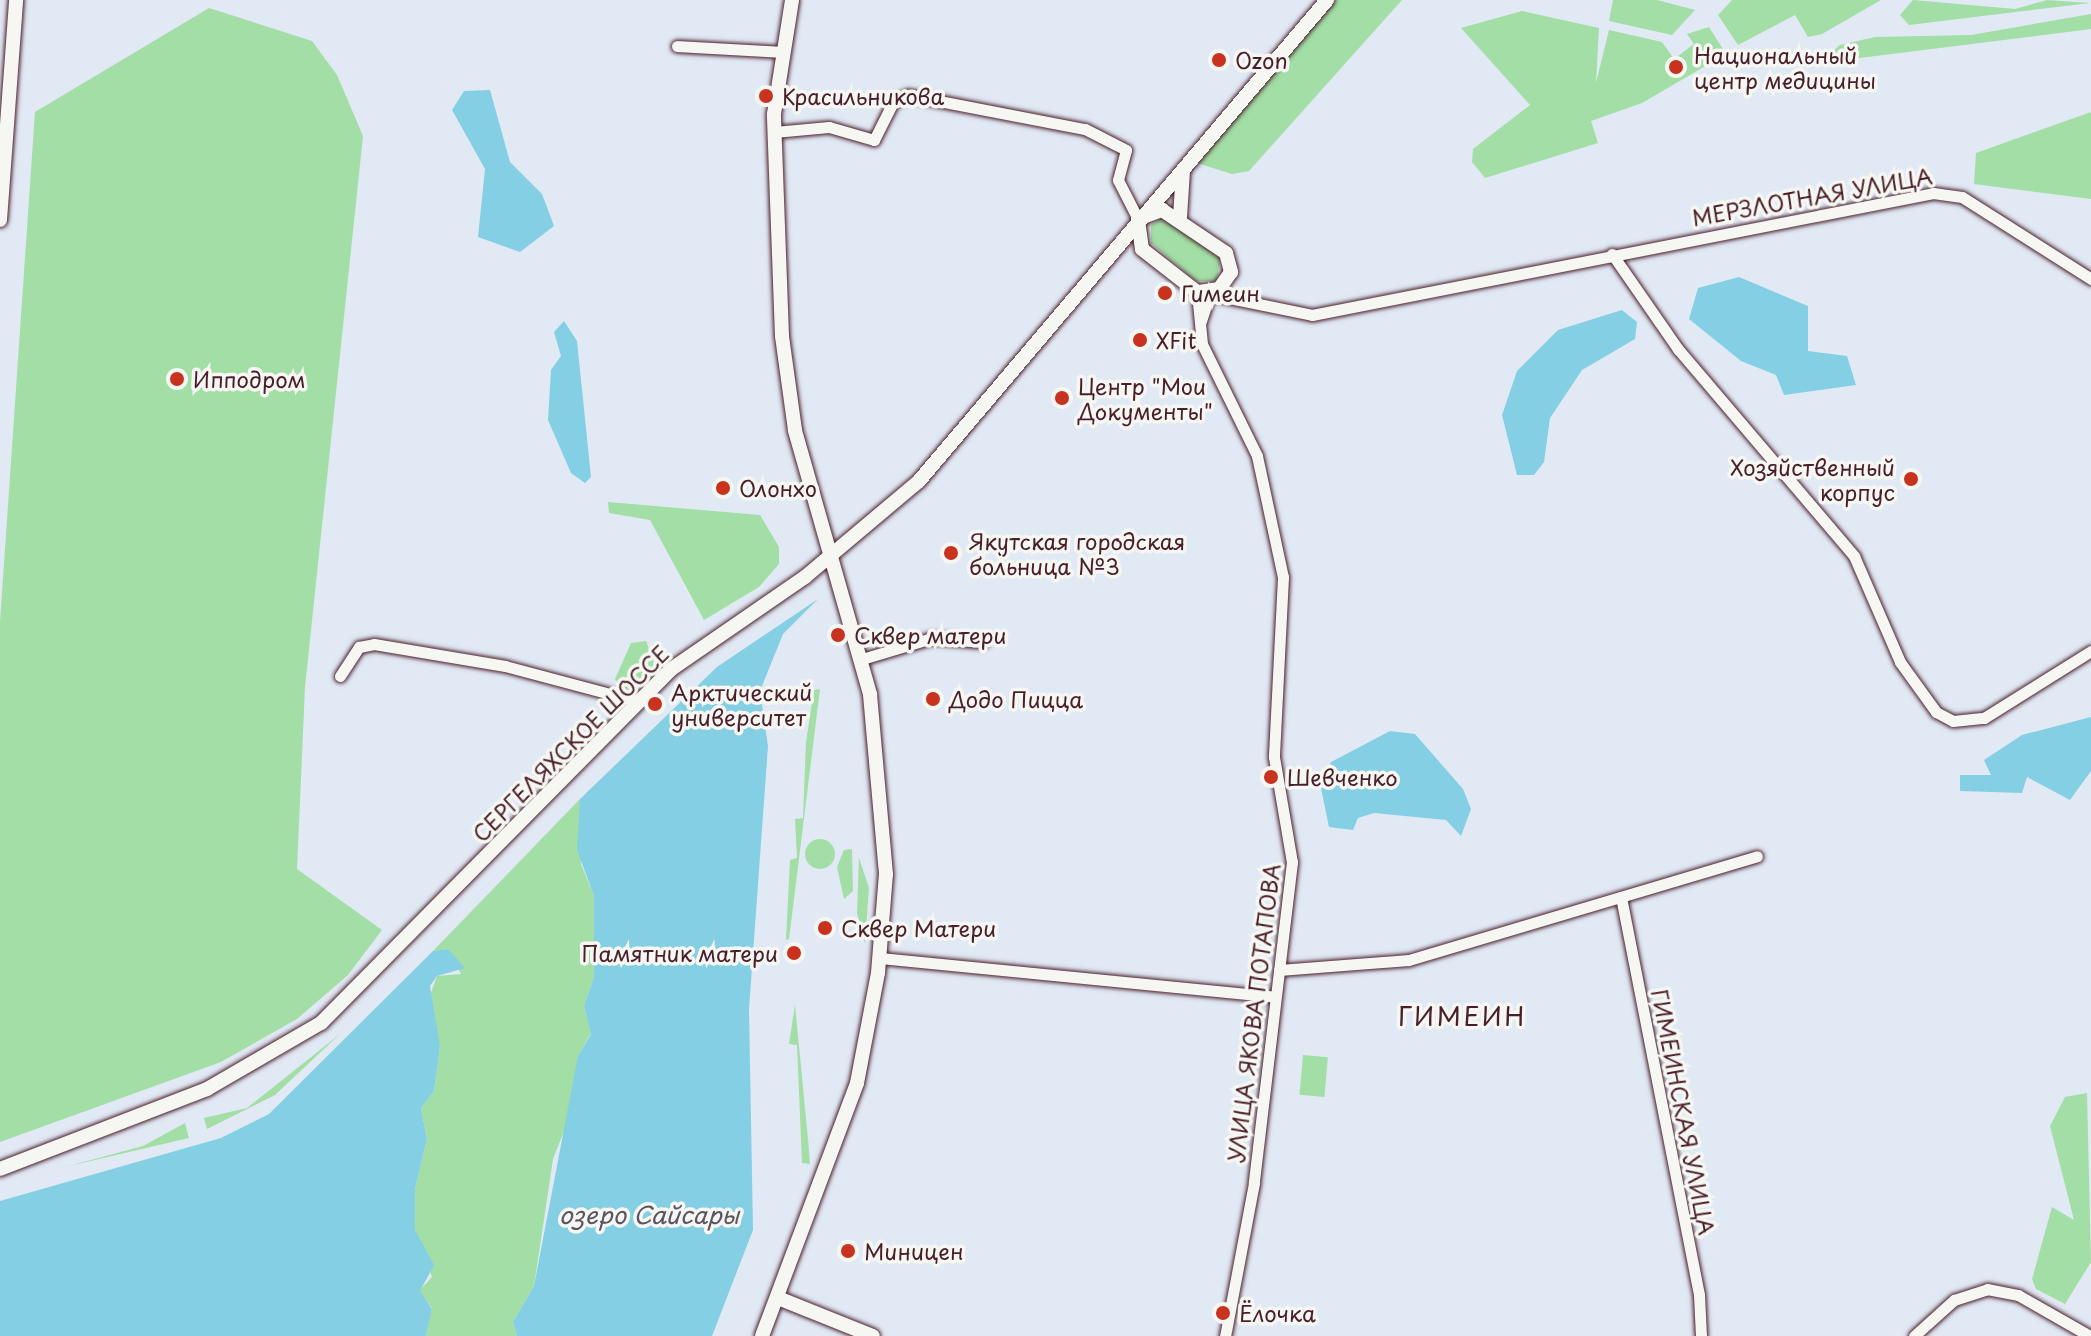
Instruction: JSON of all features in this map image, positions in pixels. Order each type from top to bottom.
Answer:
[{"type":"main road","points":[[0,220],[16,0]]},
{"type":"main road","points":[[762,1336],[836,1152],[880,958],[884,809],[862,659],[795,430],[783,348],[774,132],[792,0]]},
{"type":"main road","name":"СЕРГЕЛЯХСКОЕ ШОССЕ","points":[[0,1169],[207,1089],[321,1023],[637,701],[705,642],[831,557],[919,481],[1138,219],[1327,0]]},
{"type":"main road","points":[[1180,217],[1184,166]]},
{"type":"main road","points":[[1156,210],[1180,217],[1226,253],[1232,264],[1227,282],[1203,293],[1142,249],[1138,219],[1156,210]]},
{"type":"main road","points":[[1104,261],[1142,249]]},
{"type":"main road","points":[[778,1298],[873,1336]]},
{"type":"street","points":[[677,46],[783,52]]},
{"type":"street","points":[[774,132],[829,127],[874,140],[893,102],[908,95],[1085,129],[1126,150],[1118,180],[1138,219]]},
{"type":"street","name":"МЕРЗЛОТНАЯ УЛИЦА","points":[[1245,300],[1285,315],[1312,315],[1612,254],[1948,192],[2091,279]]},
{"type":"street","points":[[1612,254],[1670,340],[1854,556],[1900,662],[1936,712],[1953,721],[1984,718],[2091,651]]},
{"type":"street","points":[[1227,282],[1245,300]]},
{"type":"street","points":[[1203,293],[1245,300]]},
{"type":"street","name":"УЛИЦА ЯКОВА ПОТАПОВА","points":[[1203,293],[1199,326],[1257,456],[1283,577],[1274,757],[1292,862],[1254,1183],[1225,1336]]},
{"type":"street","points":[[862,659],[932,638],[983,642]]},
{"type":"street","points":[[340,676],[359,647],[374,644],[505,666],[637,701]]},
{"type":"street","points":[[1279,970],[1409,960],[1757,856]]},
{"type":"street","name":"ГИМЕИНСКАЯ УЛИЦА","points":[[1621,897],[1699,1295],[1701,1336]]},
{"type":"street","points":[[880,958],[1275,997]]},
{"type":"street","points":[[1914,1336],[1943,1307],[1987,1289],[2018,1295],[2090,1336]]},
{"type":"green space","points":[[1335,0],[1402,0],[1249,171],[1232,174],[1197,163]]},
{"type":"green space","points":[[1613,0],[1657,0],[1695,10],[1672,35],[1609,21]]},
{"type":"green space","points":[[1732,0],[1881,0],[1822,34],[1808,37],[1795,15],[1738,45],[1718,15]]},
{"type":"green space","points":[[1913,0],[2015,9],[2047,0],[2090,3],[1909,25],[1900,15]]},
{"type":"green space","name":"Ипподром","points":[[209,8],[312,41],[337,75],[363,136],[305,687],[297,869],[382,930],[348,975],[297,1019],[221,1062],[0,1142],[0,622],[35,112]]},
{"type":"green space","points":[[1522,11],[1599,28],[1596,83],[1609,30],[1662,42],[1674,59],[1694,44],[1687,34],[1709,27],[1726,54],[1642,103],[1591,121],[1598,143],[1485,178],[1472,162],[1473,149],[1530,105],[1461,28]]},
{"type":"green space","points":[[2091,14],[2091,29],[1819,63],[1840,45],[1875,37],[1971,35]]},
{"type":"green space","points":[[2091,112],[2091,199],[1974,184],[1976,153]]},
{"type":"green space","points":[[1162,218],[1174,218],[1220,258],[1217,281],[1196,281],[1151,243],[1151,225]]},
{"type":"green space","points":[[608,502],[760,515],[779,547],[779,564],[759,587],[704,620],[650,520],[609,513]]},
{"type":"green space","points":[[646,641],[655,665],[630,689],[621,688],[615,679],[631,643]]},
{"type":"green space","points":[[820,689],[789,939],[786,940],[790,860],[797,858],[795,819],[803,818],[806,742],[814,690]]},
{"type":"green space","points":[[580,799],[581,864],[594,896],[594,977],[584,1006],[591,1033],[578,1056],[570,1116],[553,1159],[534,1286],[513,1322],[517,1336],[426,1336],[432,1308],[419,1291],[432,1277],[415,1230],[415,1189],[427,1139],[421,1108],[434,1091],[440,1046],[428,1001],[437,976],[461,974],[448,949],[433,951]]},
{"type":"green space","points":[[820,839],[831,843],[835,854],[831,865],[820,869],[809,865],[805,854],[809,843]]},
{"type":"green space","points":[[852,849],[853,891],[844,899],[837,867],[844,850]]},
{"type":"green space","points":[[859,858],[869,888],[865,944],[857,913]]},
{"type":"green space","points":[[795,1005],[810,1164],[802,1163],[797,1045],[789,1044]]},
{"type":"green space","points":[[340,1034],[275,1095],[207,1129],[204,1118],[247,1108]]},
{"type":"green space","points":[[1303,1055],[1328,1057],[1324,1097],[1300,1095]]},
{"type":"green space","points":[[2087,1093],[2091,1262],[2065,1304],[2036,1289],[2032,1279],[2052,1207],[2074,1220],[2050,1126],[2065,1097]]},
{"type":"green space","points":[[185,1123],[189,1138],[65,1167],[143,1146]]},
{"type":"water","points":[[490,90],[510,162],[542,194],[554,226],[520,252],[478,237],[485,169],[452,110],[464,91]]},
{"type":"water","points":[[1739,277],[1808,306],[1808,351],[1847,356],[1856,385],[1784,395],[1776,375],[1741,361],[1689,319],[1698,288]]},
{"type":"water","points":[[1622,310],[1637,322],[1635,339],[1582,370],[1550,418],[1544,462],[1534,475],[1517,475],[1502,415],[1517,371],[1558,330]]},
{"type":"water","points":[[564,321],[577,341],[591,477],[585,483],[571,473],[548,420],[551,370],[561,356],[554,332]]},
{"type":"water","name":"озеро Сайсары","points":[[818,599],[783,634],[760,691],[768,746],[749,1009],[753,1230],[712,1336],[517,1336],[513,1322],[534,1286],[578,1056],[591,1034],[584,1006],[594,977],[594,896],[577,850],[580,799],[717,667]]},
{"type":"water","points":[[2091,717],[2091,771],[2070,800],[2027,777],[2022,793],[1960,791],[1960,775],[1991,775],[1984,760],[2022,735]]},
{"type":"water","points":[[1390,731],[1415,734],[1463,789],[1471,809],[1461,836],[1446,820],[1374,813],[1358,818],[1353,830],[1329,827],[1321,788],[1331,762]]},
{"type":"water","points":[[448,949],[465,968],[437,976],[430,986],[440,1046],[434,1091],[421,1108],[427,1139],[415,1189],[415,1230],[434,1265],[420,1291],[432,1309],[426,1336],[0,1336],[0,1201],[221,1138],[269,1114],[433,951]]},
{"type":"place","name":"Ozon","points":[[1219,60]]},
{"type":"place","name":"Национальный центр медицины","points":[[1676,67]]},
{"type":"place","name":"Красильникова","points":[[766,96]]},
{"type":"place","name":"Гимеин","points":[[1165,293]]},
{"type":"place","name":"XFit","points":[[1140,340]]},
{"type":"place","name":"Ипподром","points":[[177,379]]},
{"type":"place","name":"Центр \"Мои Документы\"","points":[[1062,398]]},
{"type":"place","name":"Хозяйственный корпус","points":[[1911,479]]},
{"type":"place","name":"Олонхо","points":[[723,488]]},
{"type":"place","name":"Якутская городская больница №3","points":[[951,553]]},
{"type":"place","name":"Сквер матери","points":[[838,635]]},
{"type":"place","name":"Додо Пицца","points":[[933,699]]},
{"type":"place","name":"Арктический университет","points":[[655,704]]},
{"type":"place","name":"Шевченко","points":[[1271,777]]},
{"type":"place","name":"Сквер Матери","points":[[825,928]]},
{"type":"place","name":"Памятник матери","points":[[794,953]]},
{"type":"place","name":"Миницен","points":[[848,1251]]},
{"type":"place","name":"Ёлочка","points":[[1223,1313]]},
{"type":"district","name":"ГИМЕИН","points":[[1462,1016]]}]
